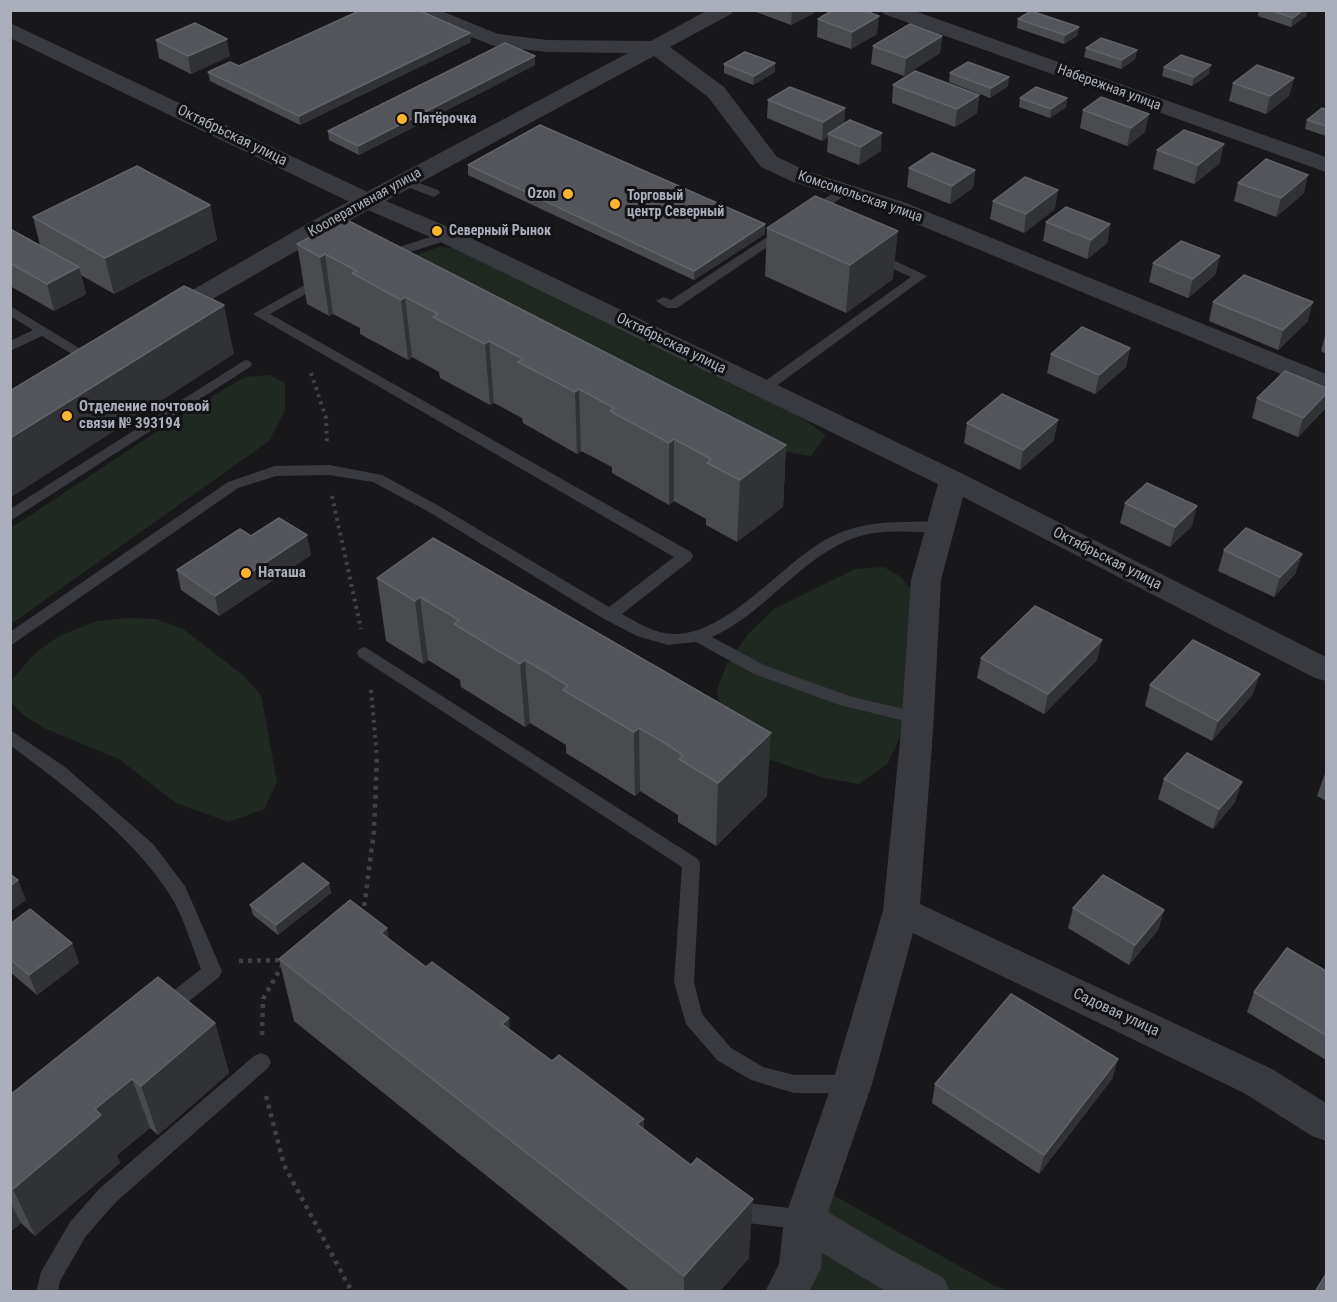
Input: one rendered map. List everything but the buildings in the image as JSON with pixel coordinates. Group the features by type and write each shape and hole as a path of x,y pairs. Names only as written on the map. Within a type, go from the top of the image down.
{"street":[{"path":"420,10 494,40 547,46 656,47"},
{"name":"Кооперативная улица","path":"141,329 403,181 724,10"},
{"name":"Набережная улица","path":"891,10 1326,165"},
{"name":"Октябрьская улица","path":"10,29 952,480 1326,670"},
{"name":"Комсомольская улица","path":"656,47 716,92 769,162 799,176 898,208 1326,383"},
{"path":"80,364 111,347"},
{"path":"786,1292 800,1268 805,1220 852,1084 901,911 918,718 926,580 952,480"},
{"name":"Садовая улица","path":"901,911 1258,1081 1326,1124"},
{"path":"805,1220 880,1266 929,1292"}],"lane":[{"path":"403,181 434,193"},
{"path":"663,301 672,305 845,190"},
{"path":"372,261 446,236"},
{"path":"763,389 920,276 862,250"},
{"path":"332,273 260,314 684,556 610,615"},
{"path":"10,310 43,330 80,364"},
{"path":"10,347 43,330"},
{"path":"10,516 245,364"},
{"path":"10,640 232,485 275,471 329,470 378,478 610,615 648,634 676,640 699,637 741,612 830,543 875,527 940,528"},
{"path":"699,637 760,670 781,678 846,701 918,718"},
{"path":"365,653 691,864 684,982 693,1018 724,1054 758,1074 794,1084 852,1084"},
{"path":"10,736 59,772 147,849 178,891 212,971 148,1023"},
{"path":"47,1292 49,1280 78,1229 108,1195 261,1062"},
{"path":"711,1195 720,1202 748,1213 805,1220"}],"path":[{"path":"212,971 243,959 285,960 263,999 261,1074 284,1165 352,1292"}],"shaded area":[{"path":"438,247 456,248 795,413 826,435 811,456 769,449 415,256"},
{"path":"269,375 285,383 285,410 269,441 11,624 11,528 191,409 245,377"},
{"path":"884,567 901,577 915,594 915,619 906,644 907,680 901,735 888,763 859,784 825,778 771,760 743,743 723,721 717,689 727,664 748,634 774,609 855,569"},
{"path":"127,618 156,619 183,629 243,675 261,695 277,782 264,809 229,822 176,803 119,759 44,728 22,714 11,702 12,680 34,654 59,636 97,621"},
{"path":"817,1186 993,1285 1009,1291 781,1292"}],"place":[{"name":"Пятёрочка","path":"402,119"},
{"name":"Ozon","path":"568,194"},
{"name":"Торговый центр Северный","path":"615,204"},
{"name":"Северный Рынок","path":"437,231"},
{"name":"Отделение почтовой связи № 393194","path":"67,416"},
{"name":"Наташа","path":"246,573"}]}
